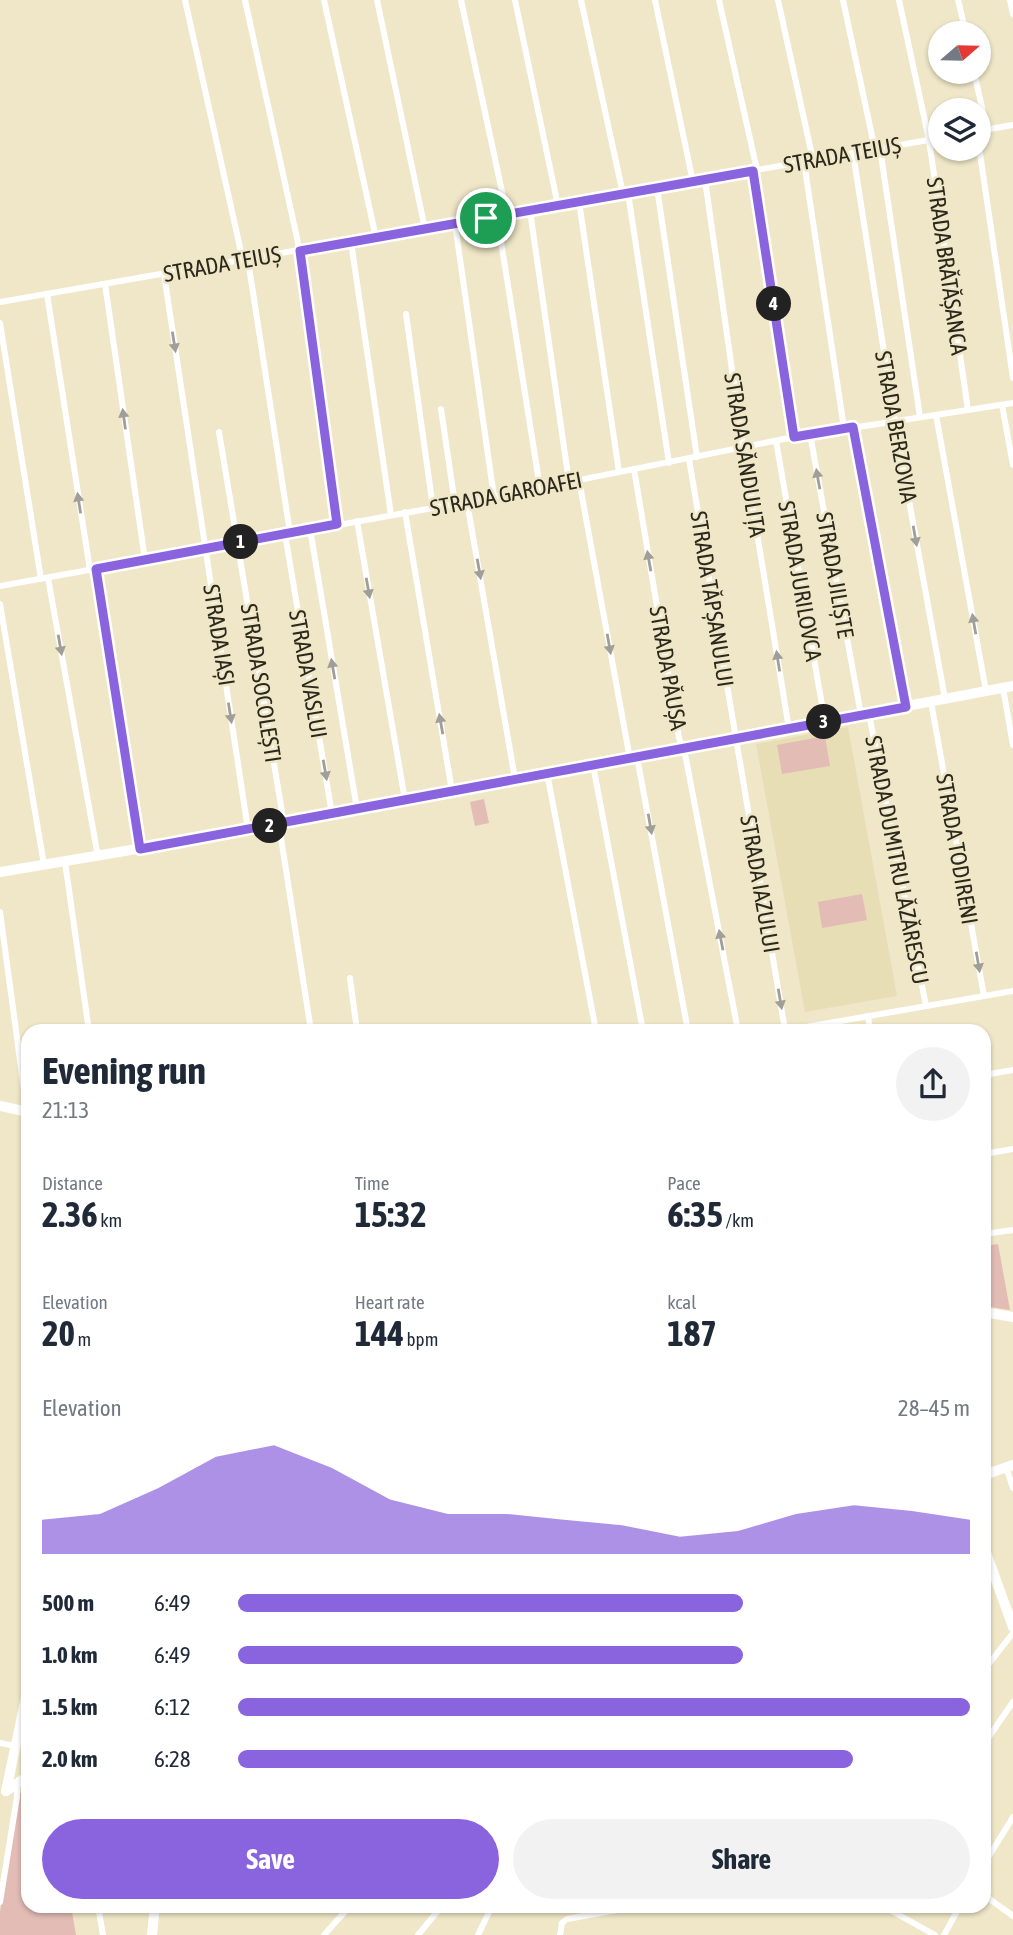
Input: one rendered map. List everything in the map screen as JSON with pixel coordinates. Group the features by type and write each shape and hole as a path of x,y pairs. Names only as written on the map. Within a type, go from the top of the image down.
{"street":[{"name":"STRADA VASLUI","path":"185,0 246,260 332,814"},
{"path":"245,0 300,251 337,524"},
{"path":"324,0 376,237"},
{"path":"377,0 425,229"},
{"path":"461,0 507,215"},
{"path":"515,0 558,205"},
{"path":"581,0 626,194 668,463"},
{"path":"655,0 693,182"},
{"path":"719,0 755,171 794,437"},
{"path":"778,0 813,160"},
{"path":"843,0 878,149 920,417"},
{"name":"STRADA BRĂTĂȘANCA","path":"899,0 928,135"},
{"path":"958,0 962,21"},
{"path":"1010,0 1013,14"},
{"path":"991,129 1013,125"},
{"name":"STRADA TEIUȘ","path":"0,302 928,140"},
{"name":"STRADA BERZOVIA","path":"853,153 894,421 945,699"},
{"name":"STRADA BRĂTĂȘANCA","path":"932,161 968,410"},
{"path":"981,161 1013,378"},
{"path":"804,162 844,428"},
{"name":"STRADA SĂNDULIȚA","path":"705,180 743,447 789,729"},
{"name":"STRADA TĂPȘANULUI","path":"657,188 693,458 735,738"},
{"path":"579,202 619,472"},
{"path":"530,211 569,482"},
{"path":"497,216 540,488"},
{"path":"455,224 494,497"},
{"path":"351,242 391,515"},
{"name":"STRADA IAȘI","path":"164,274 248,830"},
{"path":"105,284 145,560"},
{"path":"47,294 140,849"},
{"path":"406,314 433,508"},
{"path":"0,323 44,578 98,857"},
{"name":"STRADA GAROAFEI","path":"0,586 494,497 794,437 1013,403"},
{"path":"1002,405 1013,465"},
{"path":"441,409 455,504"},
{"path":"936,415 986,691"},
{"path":"853,427 906,707"},
{"name":"STRADA SOCOLEȘTI","path":"219,432 310,1024"},
{"name":"STRADA JILIȘTE","path":"810,435 865,715"},
{"name":"STRADA JURILOVCA","path":"776,441 825,722"},
{"name":"STRADA PĂUȘA","path":"634,470 679,738 737,1024"},
{"path":"579,480 687,1024"},
{"path":"467,502 515,779"},
{"path":"405,512 452,791"},
{"path":"357,521 405,800"},
{"path":"310,529 357,809"},
{"path":"0,604 44,865"},
{"path":"0,872 281,824 1008,687 1013,745"},
{"name":"STRADA TODIRENI","path":"931,702 984,996"},
{"name":"STRADA DUMITRU LĂZĂRESCU","path":"865,715 926,1006"},
{"name":"STRADA IAZULUI","path":"735,738 783,1024"},
{"path":"593,765 642,1024"},
{"path":"547,774 595,1024"},
{"path":"65,862 88,1024"},
{"path":"0,912 21,1068"},
{"path":"350,978 357,1024"},
{"path":"828,1024 1013,991"},
{"path":"868,1016 869,1024"},
{"path":"991,1074 1013,1070"},
{"path":"0,1106 21,1111"},
{"path":"991,1153 1013,1149"},
{"path":"991,1233 1013,1230"},
{"path":"991,1313 1013,1317"},
{"path":"991,1473 1010,1466 1013,1488"},
{"path":"991,1567 1013,1628"},
{"path":"991,1661 1013,1633"},
{"path":"991,1734 1013,1702"},
{"path":"3,1792 21,1719"},
{"path":"0,1743 15,1746"},
{"path":"3,1792 21,1781"},
{"path":"0,1902 17,1784"},
{"path":"991,1844 1013,1817"},
{"path":"991,1900 1011,1914 1013,1906"},
{"path":"99,1913 103,1935"},
{"path":"152,1935 154,1913"},
{"path":"324,1935 344,1913"},
{"path":"418,1935 436,1913"},
{"path":"478,1935 489,1913"},
{"path":"560,1935 562,1923 567,1919 600,1913"},
{"path":"896,1913 935,1935"},
{"path":"944,1935 956,1913"}],"shaded area":[{"path":"848,727 897,996 805,1012 756,744"},
{"path":"825,736 830,766 782,774 777,745"},
{"path":"484,799 489,823 475,826 470,802"},
{"path":"862,894 867,920 822,928 818,902"},
{"path":"998,1244 1010,1310 991,1307 991,1245"},
{"path":"20,1793 21,1913 72,1913 76,1935 0,1935 0,1912"}],"route":[{"path":"753,171 794,437 853,427 906,707 140,849 96,569 337,524 300,251 486,218 753,171"}]}
